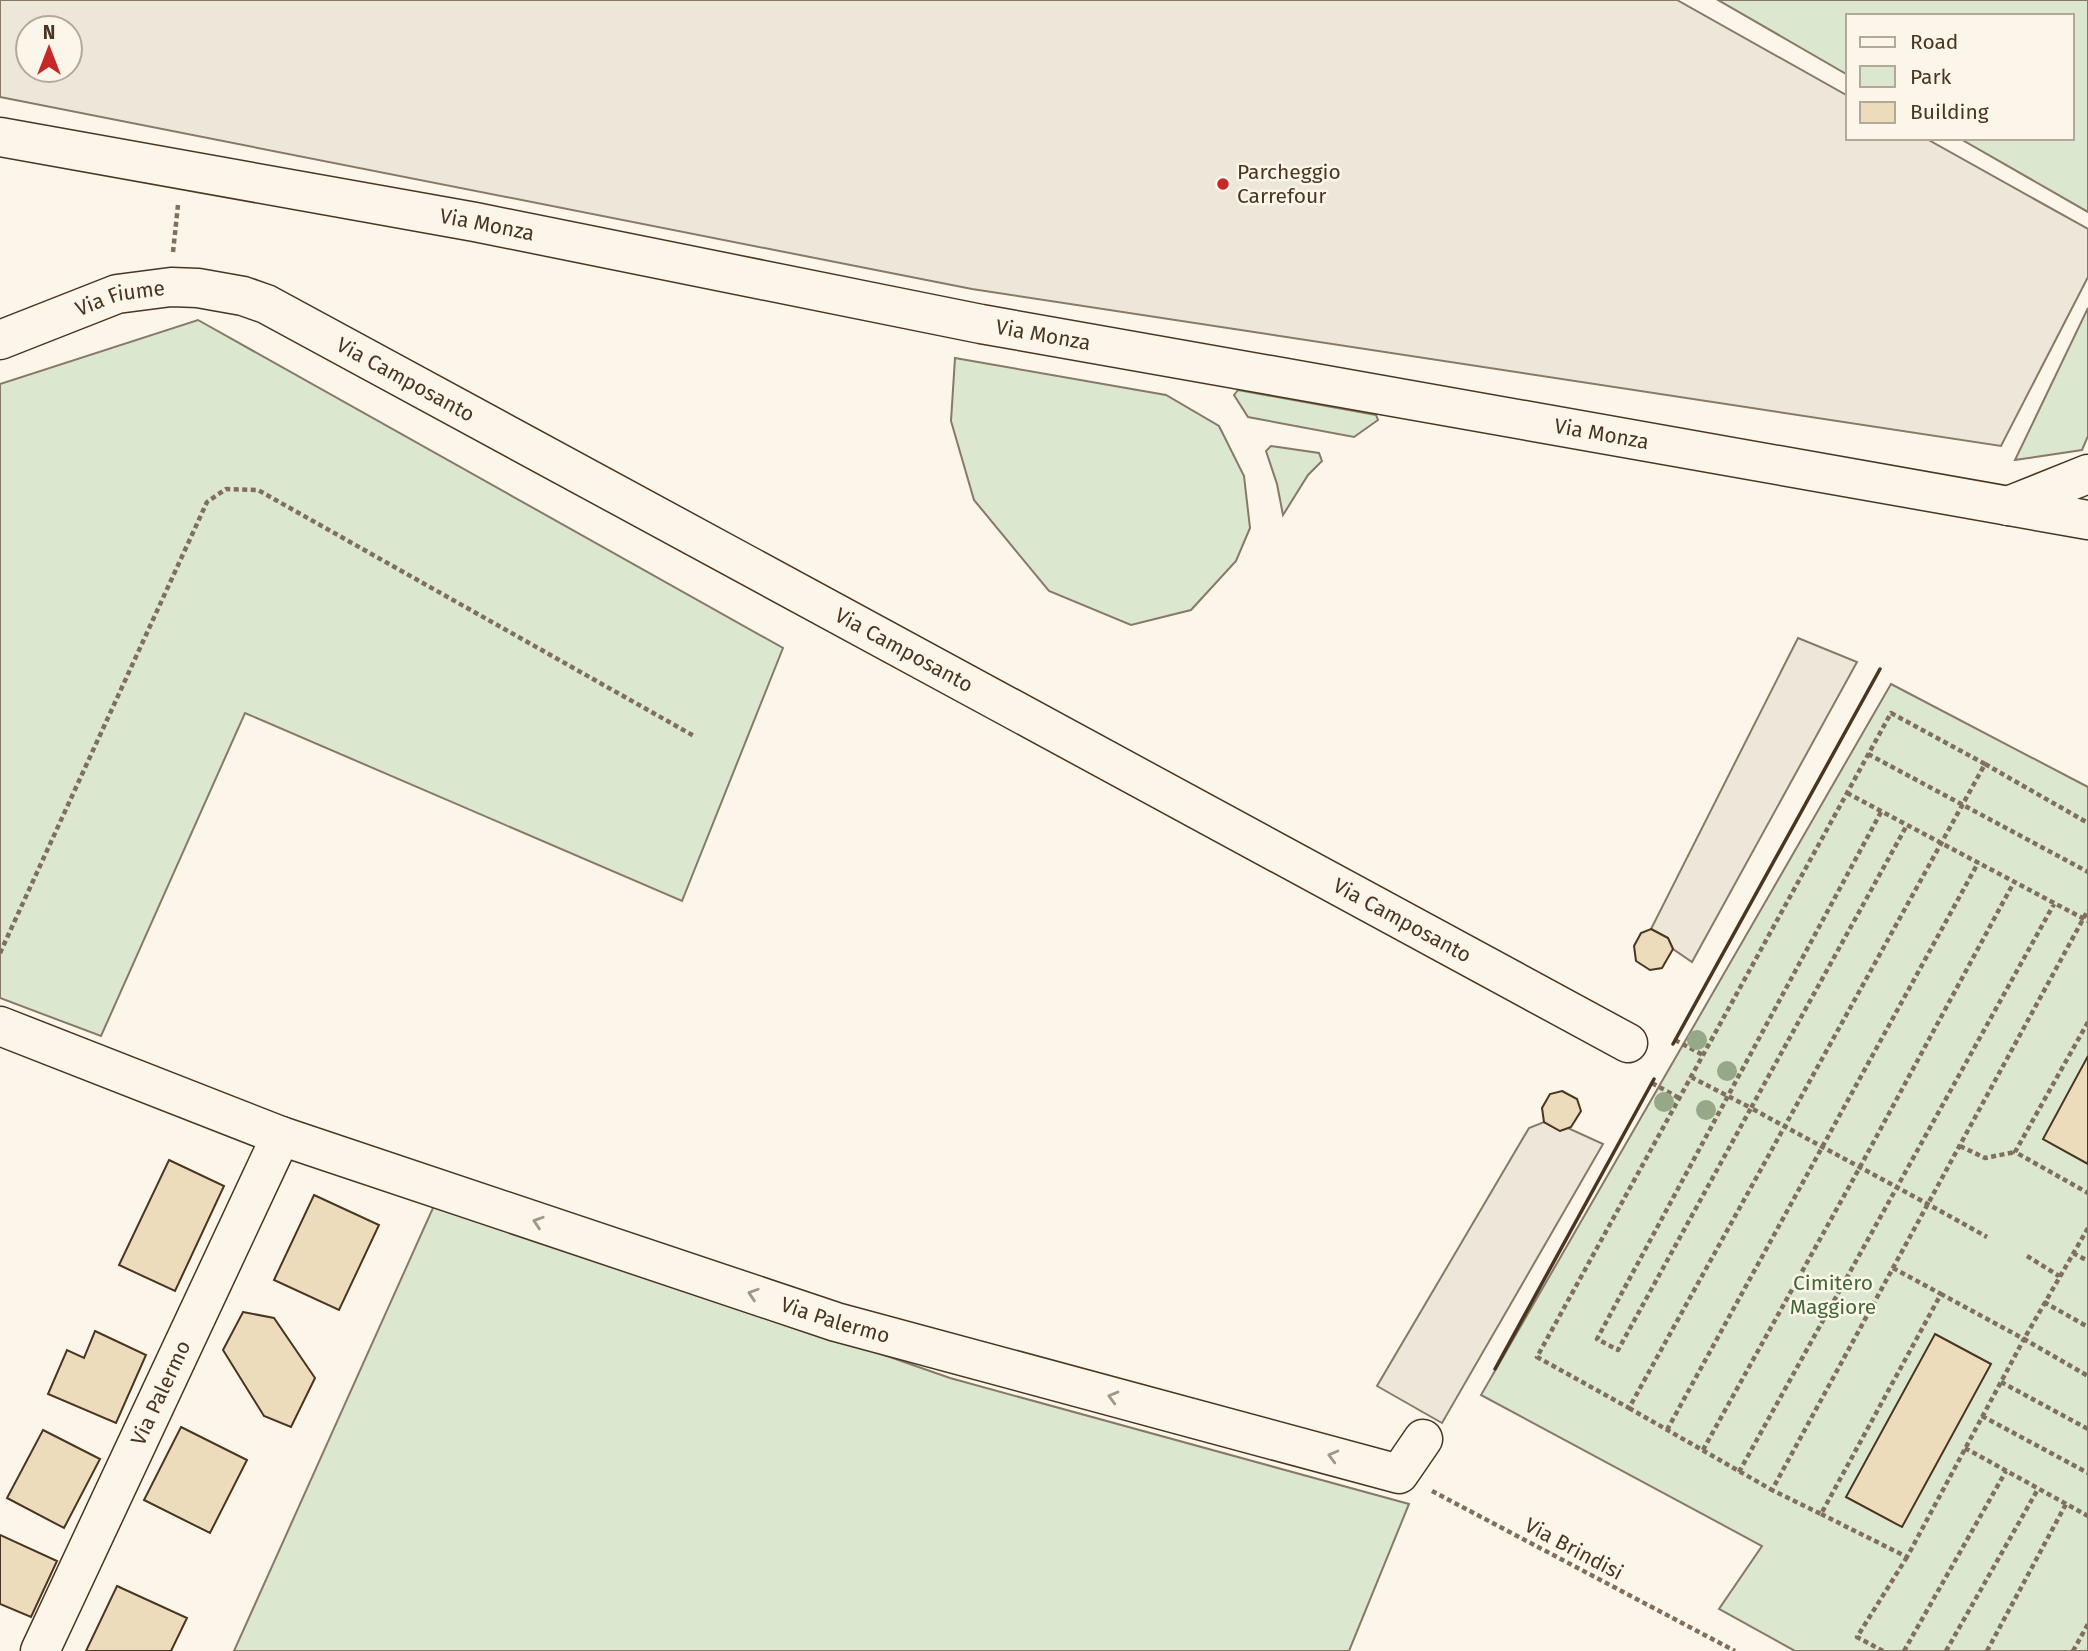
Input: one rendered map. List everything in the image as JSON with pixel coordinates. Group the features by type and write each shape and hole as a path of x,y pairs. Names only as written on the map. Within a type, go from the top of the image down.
{"street":[{"name":"Via Monza","path":"0,137 488,225 981,324 2088,520"},
{"name":"Via Fiume","path":"0,340 117,294 171,287"},
{"name":"Via Camposanto","path":"171,287 219,290 266,304 1628,1043"},
{"path":"2008,506 2088,474"},
{"name":"Via Palermo","path":"0,1026 281,1136 836,1322 1399,1474"},
{"name":"Via Palermo","path":"40,1651 281,1136"},
{"path":"1399,1474 1423,1439"}],"path":[{"name":"Via Fiume","path":"171,287 182,169"},
{"path":"0,953 207,502 226,489 258,490 694,736"},
{"path":"1907,1557 1772,1490 1537,1357 1891,713 2088,823"},
{"path":"1868,754 2088,872"},
{"path":"1629,1408 1985,764"},
{"path":"1847,793 2085,920"},
{"path":"1881,812 1597,1339 1618,1350 1907,825"},
{"path":"1667,1430 1978,863"},
{"path":"1703,1450 2014,882"},
{"path":"1739,1472 2054,904"},
{"path":"1772,1490 1927,1203 2085,920 2088,910"},
{"path":"2015,1152 2088,1022"},
{"path":"1675,1040 1703,1055"},
{"path":"1691,1077 1987,1237"},
{"path":"1652,1083 1679,1098"},
{"path":"1960,1146 1984,1158 2015,1152 2088,1193"},
{"path":"1883,1651 1857,1637 1907,1557 2044,1302 2088,1228"},
{"path":"2073,1253 2088,1261"},
{"path":"2027,1256 2059,1276"},
{"path":"1893,1268 2088,1376"},
{"path":"1821,1514 1941,1294"},
{"path":"2044,1302 2088,1327"},
{"path":"2001,1382 2088,1429"},
{"path":"1982,1416 2088,1473"},
{"path":"1965,1448 2088,1516"},
{"path":"1904,1651 2006,1471"},
{"name":"Via Brindisi","path":"1399,1474 1735,1651"},
{"path":"1946,1651 2038,1489"},
{"path":"1987,1651 2066,1504"},
{"path":"2073,1651 2088,1624"}],"green space":[{"path":"1718,0 2088,0 2088,212 1962,140 2074,140 2074,14 1846,14 1846,74"},
{"path":"2088,308 2088,436 2082,450 2015,460"},
{"path":"198,320 783,648 682,901 245,713 101,1036 0,998 0,384"},
{"path":"955,358 1166,395 1219,426 1244,476 1250,528 1236,561 1191,610 1131,625 1049,591 974,500 951,421"},
{"path":"1238,390 1376,415 1378,420 1354,437 1248,417 1234,395"},
{"path":"1271,446 1319,453 1322,461 1308,475 1283,515 1277,484 1266,451"},
{"name":"Cimitero Maggiore","path":"1891,684 2088,787 2088,1651 1795,1651 1719,1609 1762,1546 1481,1395"},
{"path":"437,1199 950,1378 1409,1504 1349,1651 234,1651"}],"shaded area":[{"name":"Parcheggio Carrefour","path":"0,0 1677,0 1846,95 1846,140 1929,140 2088,229 2088,277 2001,446 972,289 0,97"},
{"path":"1798,638 1857,662 1692,962 1673,949 1668,938 1651,929"},
{"path":"1544,1122 1560,1131 1568,1128 1603,1144 1442,1423 1377,1386 1529,1128"}],"building":[{"path":"1651,929 1668,938 1673,949 1662,968 1650,970 1636,961 1634,946 1641,933"},
{"path":"2088,1056 2088,1164 2043,1139"},
{"path":"1562,1091 1577,1099 1581,1111 1571,1127 1560,1131 1544,1122 1542,1108 1550,1094"},
{"path":"169,1160 224,1186 175,1291 119,1265"},
{"path":"314,1195 379,1225 339,1310 274,1280"},
{"path":"243,1312 274,1318 315,1378 291,1427 264,1416 223,1350"},
{"path":"95,1331 146,1355 116,1423 48,1394 67,1350 84,1358"},
{"path":"1935,1334 1991,1364 1902,1527 1846,1497"},
{"path":"181,1427 247,1460 210,1533 144,1500"},
{"path":"43,1430 100,1459 64,1528 7,1498"},
{"path":"0,1535 57,1561 31,1617 0,1604"},
{"path":"117,1586 187,1618 171,1651 86,1651"}],"wall":[{"path":"1673,1044 1880,669"},
{"path":"1495,1369 1654,1079"}],"place":[{"name":"Parcheggio Carrefour","path":"1223,184"}]}
